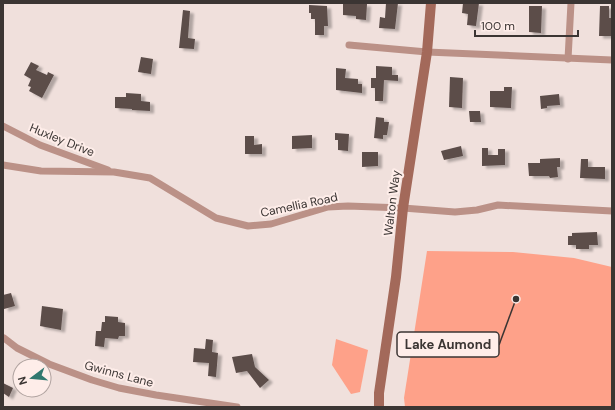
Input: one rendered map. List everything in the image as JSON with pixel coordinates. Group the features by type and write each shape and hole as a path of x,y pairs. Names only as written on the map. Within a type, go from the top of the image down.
{"main road":[{"name":"Walton Way","path":"379,407 379,392 396,277 403,208 427,52 431,3"}],"street":[{"path":"568,59 570,3"},
{"path":"349,45 427,52 612,60"},
{"name":"Huxley Drive","path":"3,126 40,145 114,172"},
{"name":"Camellia Road","path":"3,165 40,172 114,172 150,178 216,218 248,226 271,224 328,207 348,206 455,212 477,210 498,205 612,211"},
{"name":"Gwinns Lane","path":"4,338 16,348 49,364 119,388 237,407"}],"shaded area":[{"path":"427,251 513,252 574,258 612,267 612,407 405,407 404,398"},
{"path":"336,339 368,350 360,392 351,394 332,365"}],"building":[{"path":"343,3 367,4 366,20 356,19 356,16 343,15"},
{"path":"386,3 398,3 395,29 379,28 380,17 385,18"},
{"path":"463,3 479,3 476,26 467,25 468,14 462,13"},
{"path":"309,5 327,6 328,26 324,26 324,35 315,35 315,19 311,19"},
{"path":"529,6 542,6 541,33 529,32"},
{"path":"600,6 609,6 609,18 612,18 612,36 599,36"},
{"path":"183,10 190,11 188,38 195,39 194,49 179,48"},
{"path":"141,57 153,59 151,74 138,72"},
{"path":"31,62 39,66 36,70 47,75 48,72 54,75 42,98 29,91 31,87 28,86 31,79 24,75"},
{"path":"376,66 392,67 392,75 398,75 398,81 384,80 383,101 375,101 375,88 371,88 371,78 376,78"},
{"path":"336,68 346,69 345,78 358,79 358,84 362,84 362,93 336,90"},
{"path":"450,77 463,78 462,108 449,107"},
{"path":"504,87 512,87 511,108 490,107 490,91 504,91"},
{"path":"126,93 141,94 141,101 150,102 150,111 115,108 115,97 126,97"},
{"path":"559,94 560,105 547,106 547,108 541,109 540,96"},
{"path":"469,111 480,111 481,122 470,122"},
{"path":"376,117 384,118 384,122 389,122 387,135 383,135 383,139 374,138"},
{"path":"335,133 349,134 348,151 338,150 338,140 335,140"},
{"path":"312,135 312,148 292,149 292,136"},
{"path":"245,136 254,136 254,145 262,144 262,154 245,154"},
{"path":"461,146 463,156 444,160 441,151"},
{"path":"482,148 488,148 488,155 498,155 498,149 505,149 505,165 482,166"},
{"path":"362,152 378,152 378,166 362,167"},
{"path":"560,158 560,167 557,167 558,177 550,178 549,176 529,176 528,163 540,163 540,159"},
{"path":"581,159 588,159 588,167 605,167 605,179 580,178"},
{"path":"597,232 598,245 589,245 589,249 576,249 576,245 568,245 568,236 572,236 572,233"},
{"path":"11,293 15,306 4,309 3,295"},
{"path":"42,306 63,309 61,330 40,326"},
{"path":"105,316 118,317 118,322 125,323 125,336 119,336 118,339 105,338 104,347 95,346 96,331 101,331 102,322 105,322"},
{"path":"206,339 213,340 212,352 218,353 216,377 208,376 209,363 193,362 194,348 205,349"},
{"path":"252,354 255,367 269,380 260,388 247,371 236,373 232,357"},
{"path":"3,383 12,388 9,397 3,393"}],"place":[{"name":"Lake Aumond","path":"516,299"}]}
